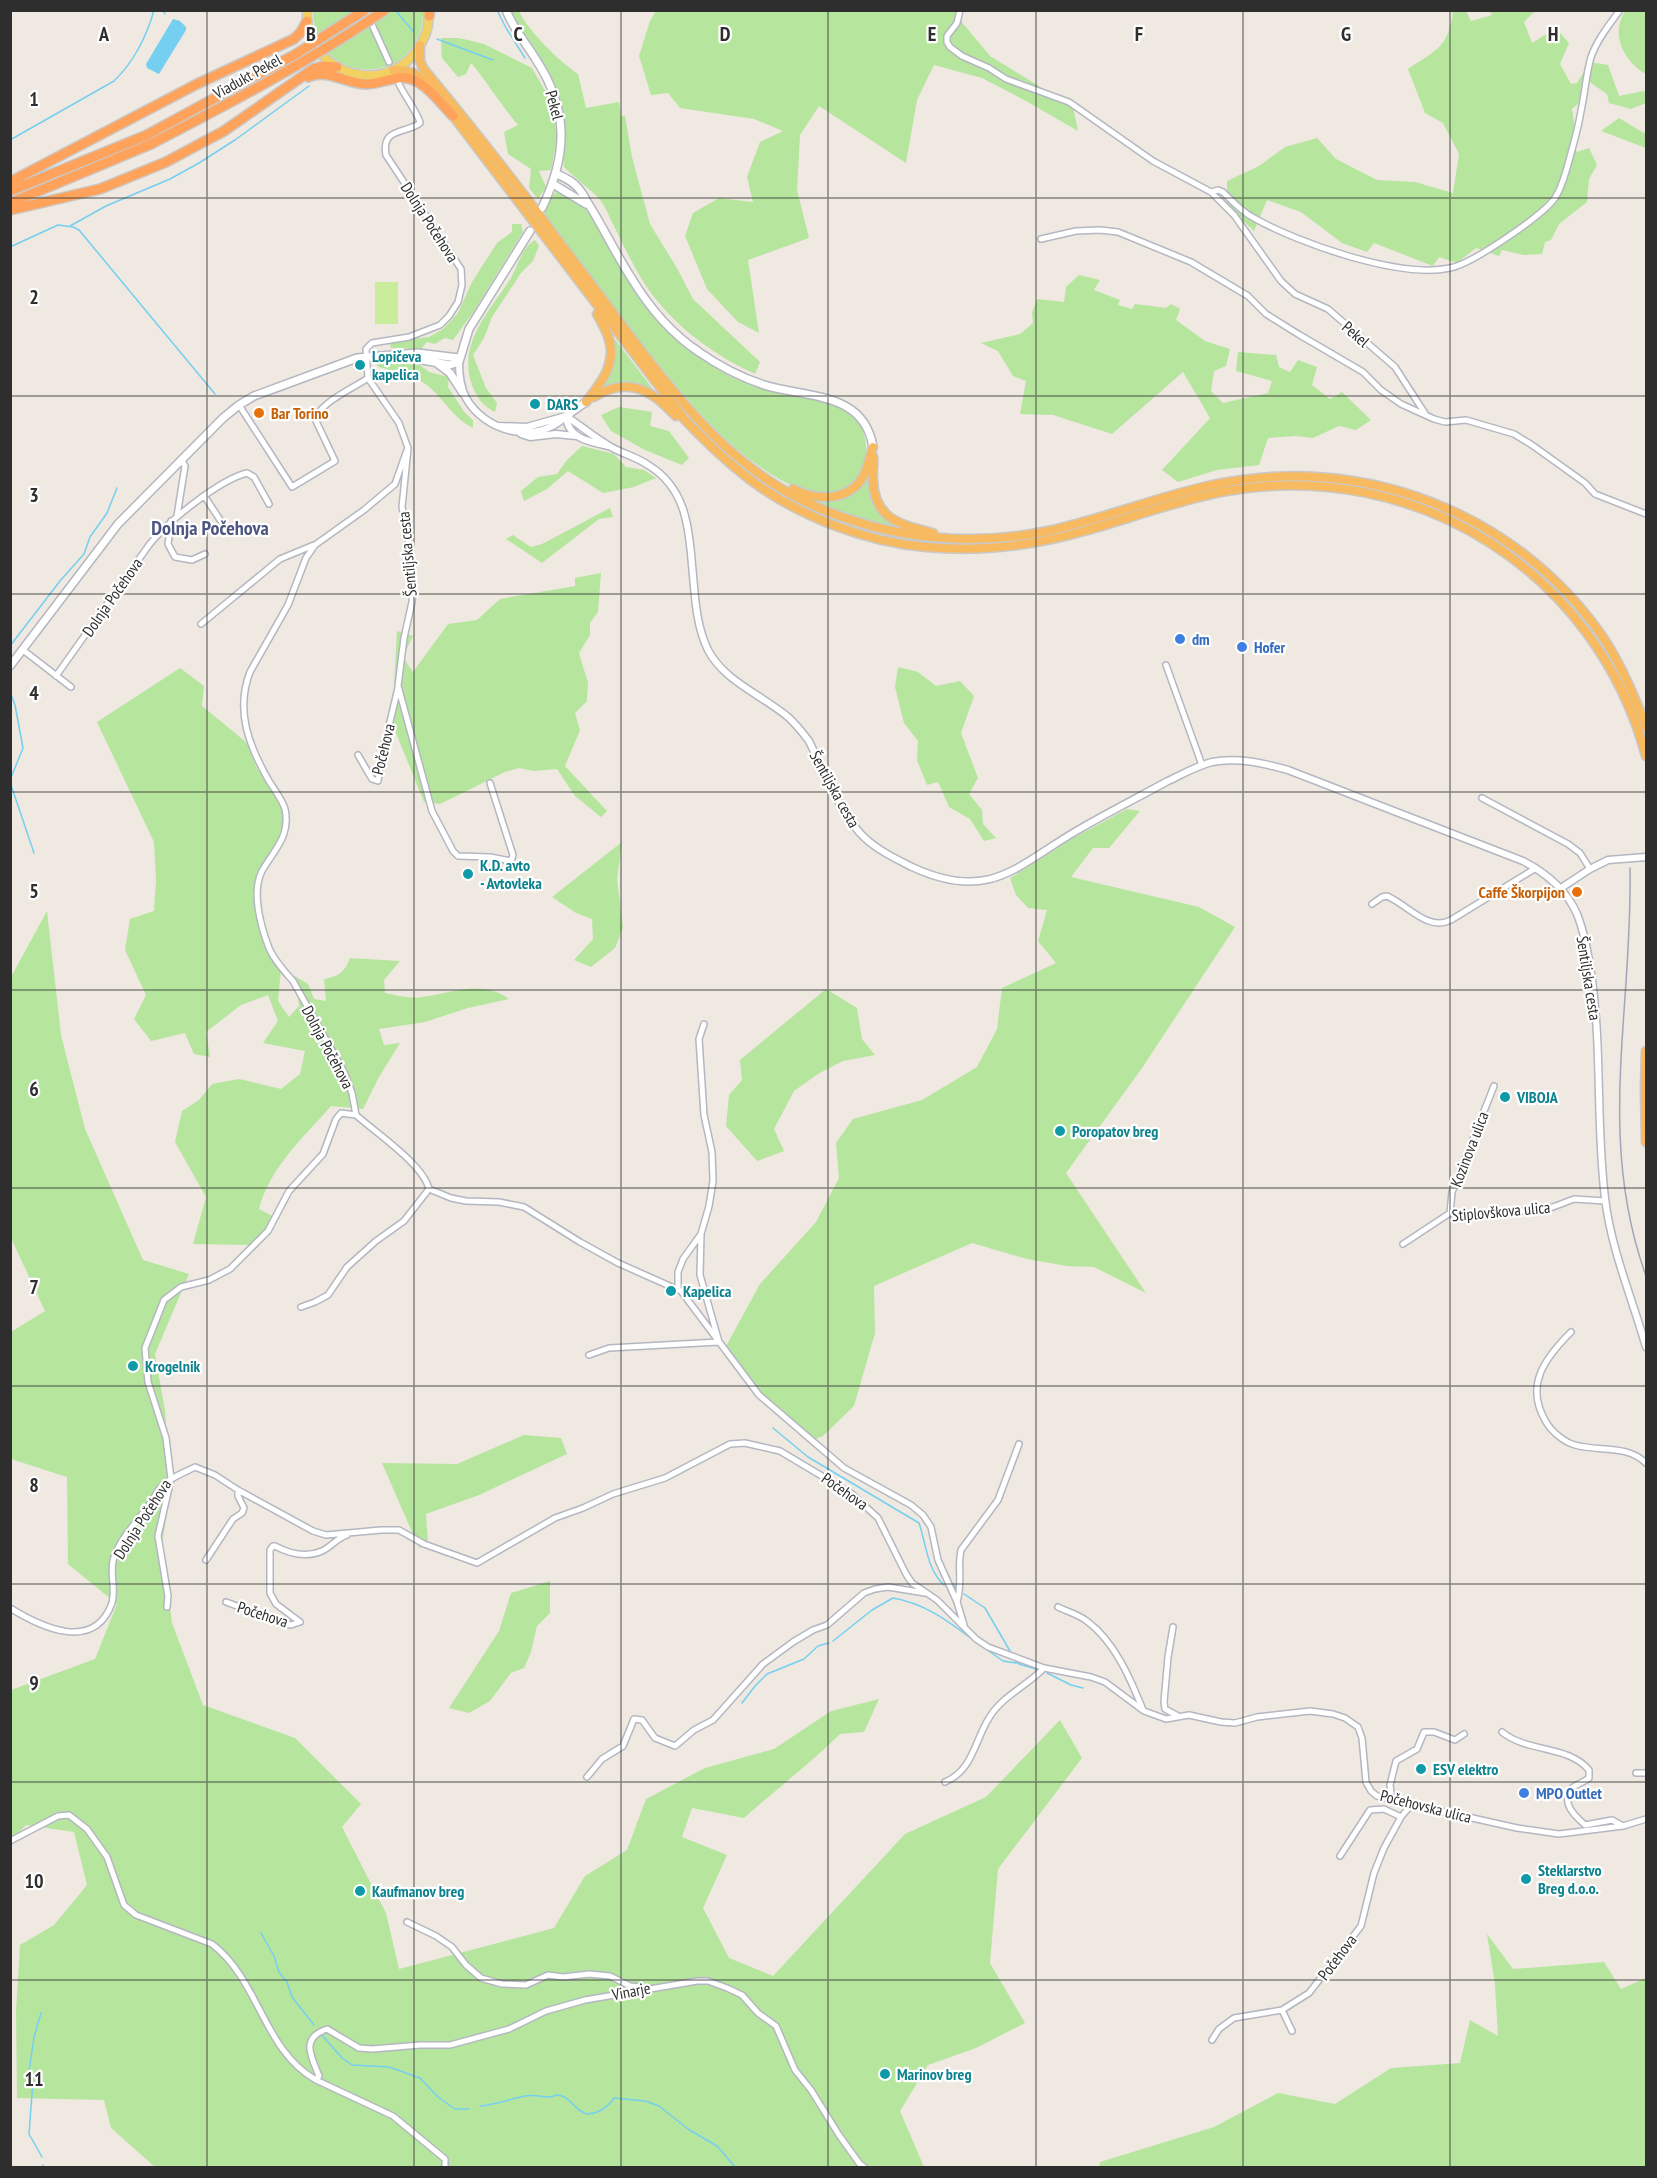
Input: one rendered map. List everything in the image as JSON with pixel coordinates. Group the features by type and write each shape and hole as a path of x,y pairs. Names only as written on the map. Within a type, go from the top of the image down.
{"highway":[{"name":"Viadukt Pekel","path":"149,139 296,54 366,10"},
{"name":"Viadukt Pekel","path":"149,139 230,103 302,63 385,10"},
{"path":"10,182 197,84 294,39 307,21"},
{"path":"420,45 420,61 423,68 524,194 690,412 715,439 779,487 815,507 867,526 895,533 960,540 1009,537 1046,531 1212,485 1284,476 1359,481 1394,489 1434,502 1473,521 1518,549 1559,585 1602,637 1621,668 1647,727"},
{"path":"391,66 418,75 437,95 591,300 685,420 713,449 753,482 793,506 833,524 892,542 951,549 1010,547 1082,532 1177,503 1250,487 1286,486 1357,491 1391,499 1431,511 1477,534 1512,557 1552,591 1588,633 1615,675 1639,729 1647,756"},
{"path":"10,210 100,189 166,162 224,131 318,67 337,67"},
{"path":"293,85 320,73 353,83 366,84 381,83 400,77 411,78 421,84 453,116"},
{"path":"10,191 149,139"},
{"path":"10,203 149,139"},
{"path":"586,402 604,379 611,354 608,336 591,300"},
{"path":"586,402 610,388 632,386 656,397 674,414 685,420"},
{"path":"752,469 811,496 834,497 858,484 873,447"},
{"path":"873,447 873,482 876,496 888,517 902,526 960,540"},
{"path":"1647,1052 1645,1088 1647,1142"}],"main road":[{"path":"307,10 307,21 315,44 321,53 337,67 368,76 381,74 391,66 409,60 427,30 429,12"},
{"name":"Pekel","path":"506,10 548,79 555,96 562,133 557,174 542,208"},
{"path":"557,174 570,180 579,188 633,281 662,319 690,346 732,373 786,390 827,398 851,408 865,424 873,447"},
{"path":"553,184 577,197 591,209"},
{"path":"396,355 450,365 459,360 469,329 530,231"},
{"path":"10,666 118,524 181,459 239,405 254,396 289,382 366,357 417,353 459,360"},
{"path":"434,362 450,373 463,393"},
{"path":"566,417 586,402"}],"street":[{"path":"366,10 391,66"},
{"name":"Pekel","path":"960,10 957,23 948,36 947,42 956,52 1018,85 1069,102 1153,161 1211,192 1233,215 1281,281 1295,294 1328,309 1395,367 1426,416"},
{"path":"1211,192 1218,190 1223,192 1252,217 1289,236 1397,267 1424,270 1451,268 1489,249 1513,233 1556,197 1572,152 1592,55 1600,38 1620,10"},
{"name":"Dolnja Počehova","path":"366,357 366,349 370,344 409,337 440,325 454,309 462,285 461,269 386,155 385,148 389,137 394,132 414,127 420,123 419,117 399,84"},
{"name":"Pekel","path":"1041,239 1076,231 1118,232 1191,262 1248,297 1266,314 1363,372 1381,390 1401,404 1426,416"},
{"name":"Šentiljska cesta","path":"366,357 368,378 399,423 408,448 402,507 409,544 413,587 398,686 432,811 453,851 458,856 490,857 511,861 513,855 490,783"},
{"path":"459,360 463,393 469,404 480,415 498,426 518,433 543,429 566,417"},
{"path":"239,405 292,487 335,461 318,425 317,414 328,403 368,378"},
{"path":"1426,416 1445,422 1466,420 1514,434 1532,444 1585,483 1595,494 1647,514"},
{"path":"498,426 527,427 566,417"},
{"path":"566,417 567,425 576,436"},
{"name":"Šentiljska cesta","path":"566,417 612,447 660,472 684,506 690,535 697,615 709,650 716,662 732,678 788,717 800,730 808,741 848,819 861,835 896,859 921,871 946,878 972,881 1003,876 1017,870 1076,831 1202,765 1220,761 1254,761 1288,770 1536,868 1561,888 1576,913 1583,933 1591,975 1598,1042 1600,1155 1605,1201 1619,1258 1647,1347"},
{"name":"Šentiljska cesta","path":"518,433 530,437 556,434 576,436 612,447"},
{"name":"Dolnja Počehova","path":"201,624 280,559 315,545 371,505 395,484 408,448"},
{"path":"177,516 185,466 181,459"},
{"name":"Dolnja Počehova","path":"56,676 149,544 177,516 226,483 247,473 254,477 269,504"},
{"path":"205,497 226,529"},
{"path":"171,521 168,544 175,557 192,560 205,554"},
{"name":"Dolnja Počehova","path":"10,1608 52,1629 71,1633 83,1631 100,1621 111,1603 113,1561 117,1553 159,1488 171,1479 166,1438 148,1382 145,1348 164,1300 181,1287 209,1280 230,1269 268,1231 289,1191 323,1154 336,1119 341,1113 356,1115 352,1093 336,1057 292,981 281,969 269,949 262,925 257,893 261,873 284,839 286,827 284,807 251,746 243,719 244,695 250,672 288,604 306,558 315,545"},
{"path":"23,650 71,687"},
{"path":"1166,665 1202,765"},
{"name":"Počehova","path":"358,755 372,779 378,781 398,686"},
{"path":"1482,798 1568,844 1580,853 1590,869"},
{"path":"1561,888 1608,860 1647,858"},
{"path":"1372,904 1387,896 1430,922 1446,923 1536,868"},
{"path":"589,1355 609,1348 719,1342 700,1275 701,1234 713,1180 712,1152 704,1115 699,1039 704,1024"},
{"name":"Kozinova ulica","path":"1450,1213 1452,1192 1494,1086"},
{"path":"301,1306 328,1295 347,1267 376,1241 404,1221 429,1189 415,1165 356,1115"},
{"name":"Počehova","path":"429,1189 452,1198 499,1202 524,1207 618,1263 678,1289 687,1296 759,1395 844,1468 911,1505 923,1515 931,1527 938,1560 957,1602 965,1628"},
{"name":"Stiplovškova ulica","path":"1403,1244 1450,1213 1470,1215 1514,1213 1553,1207 1574,1199 1605,1201"},
{"path":"678,1289 678,1272 683,1259 701,1234"},
{"path":"1570,1332 1551,1353 1539,1377 1538,1403 1545,1419 1556,1432 1573,1444 1622,1450 1647,1463"},
{"name":"Počehova","path":"171,1479 199,1467 313,1531 326,1535 399,1530 424,1544 477,1563 555,1518 613,1494 665,1478 730,1444 745,1443 780,1451 836,1484 872,1510 906,1574 927,1594"},
{"path":"957,1602 961,1582 959,1557 961,1550 998,1500 1019,1444"},
{"path":"167,1607 158,1536 171,1479"},
{"path":"206,1560 229,1525 244,1508 238,1496 238,1490"},
{"name":"Počehova","path":"226,1602 283,1623 291,1625 300,1622 276,1604 270,1593 270,1550 275,1546 288,1553 300,1555 323,1551 341,1537 354,1532"},
{"path":"587,1776 602,1759 622,1746 634,1719 642,1720 655,1738 675,1746 694,1730 713,1720 763,1664 793,1642 827,1625 864,1593 888,1587 927,1594"},
{"name":"Počehovska ulica","path":"927,1594 944,1606 988,1647 1044,1668 1105,1682 1144,1711 1166,1719 1197,1715 1221,1722 1235,1723 1257,1717 1310,1711 1345,1718 1358,1726 1362,1738 1366,1782 1371,1791 1377,1796 1410,1807 1542,1833 1578,1833 1623,1826 1647,1819"},
{"path":"1058,1607 1083,1619 1096,1630 1129,1674 1144,1711"},
{"path":"1173,1627 1164,1702 1165,1709 1178,1716"},
{"path":"945,1782 957,1776 968,1765 980,1733 995,1709 1044,1668"},
{"path":"1392,1800 1389,1785 1396,1761 1417,1749 1424,1732 1431,1731 1455,1740 1464,1734"},
{"name":"Počehovska ulica","path":"1502,1732 1522,1743 1570,1756 1585,1765 1589,1770 1589,1778 1574,1786 1570,1791 1568,1801 1570,1811 1585,1825 1612,1820 1623,1826"},
{"path":"1636,1773 1647,1773"},
{"name":"Počehova","path":"1212,2040 1220,2029 1234,2018 1282,2010 1309,1993 1361,1926 1374,1873 1384,1848 1402,1816 1410,1807"},
{"path":"1340,1856 1370,1810 1384,1809 1402,1816"},
{"path":"10,1841 58,1816 69,1815 87,1829 107,1857 124,1905 136,1915 213,1944 223,1952 252,1992 276,2042 293,2065 316,2080 393,2116 445,2159 445,2168"},
{"path":"407,1922 436,1936 452,1947 466,1965 481,1978 502,1984 526,1985 537,1982 541,1976 563,1977 589,1974 610,1976 630,1986 648,1988"},
{"name":"Vinarje","path":"316,2080 319,2076 310,2053 311,2039 315,2033 327,2029 359,2048 450,2045 509,2029 546,2011 585,2000 697,1981 717,1984 742,1995 758,2013 776,2026 795,2070 811,2090 839,2135 865,2168"},
{"path":"1282,2010 1292,2031"}],"green space":[{"path":"313,11 365,11 388,66 359,69 335,59 319,39 314,26"},
{"path":"368,11 423,11 419,35 411,49 392,65"},
{"path":"509,11 519,11 545,45 578,74 586,108 619,102 621,116 625,116 632,157 650,224 693,299 760,362 755,374 706,346 691,335 664,308 641,278 601,201 564,167 565,121 558,91 544,63"},
{"path":"656,11 955,11 990,56 1073,107 1078,131 982,78 934,65 917,100 906,163 819,106 800,135 797,190 809,238 748,260 759,333 738,322 707,289 685,236 693,213 719,198 753,202 747,177 760,142 783,131 754,119 680,108 668,93 651,95 639,56 650,21"},
{"path":"1453,11 1466,11 1471,21 1492,15 1490,11 1535,11 1524,22 1532,43 1556,28 1569,43 1560,64 1571,84 1577,83 1590,62 1608,65 1619,96 1644,91 1646,95 1646,103 1631,109 1609,103 1607,94 1588,81 1578,104 1572,109 1576,136 1573,146 1577,152 1589,148 1597,165 1589,179 1587,202 1559,224 1551,240 1545,242 1542,254 1524,255 1502,250 1499,256 1476,248 1457,263 1439,257 1433,266 1374,243 1367,252 1342,243 1301,212 1267,200 1254,231 1227,205 1227,181 1259,166 1285,147 1317,138 1336,159 1377,180 1415,182 1453,193 1459,154 1443,123 1425,113 1408,69 1440,46 1448,33"},
{"path":"1625,11 1646,11 1646,74 1631,62 1619,38 1621,20"},
{"path":"441,38 459,38 484,44 532,68 552,103 557,138 551,170 539,171 546,187 538,199 529,188 531,169 508,154 504,132 518,125 471,63 466,74 458,77 442,58"},
{"path":"1619,118 1644,133 1646,130 1646,148 1601,131"},
{"path":"557,191 575,200 589,211 646,306 661,324 691,351 725,374 750,385 822,401 847,411 856,419 862,429 866,452 864,464 852,485 832,494 813,493 795,487 749,459 714,427 656,361 552,226 544,212"},
{"path":"512,224 521,224 523,232 474,311 453,340 445,338 435,344 427,342 421,349 391,348 390,343 429,337 443,329 458,313 472,282 497,243 512,232"},
{"path":"535,240 539,246 533,261 521,273 492,317 484,338 473,355 486,388 497,403 495,412 478,398 472,385 469,355 472,341 485,315 511,278 524,252"},
{"path":"1079,275 1100,280 1094,290 1120,300 1118,305 1132,309 1135,304 1166,308 1171,304 1180,309 1176,320 1205,341 1230,349 1226,366 1214,371 1211,391 1223,403 1268,393 1272,381 1236,371 1238,352 1276,355 1279,367 1290,372 1298,360 1317,367 1312,385 1330,399 1342,392 1371,420 1356,430 1339,426 1313,438 1296,436 1268,438 1259,465 1217,470 1178,482 1162,470 1210,418 1183,372 1112,434 1053,415 1020,414 1026,381 1013,376 998,351 981,343 1020,334 1033,323 1032,313 1037,299 1064,302 1066,287"},
{"path":"375,282 398,282 398,324 375,324"},
{"path":"611,334 656,393 649,390 600,389 611,369"},
{"path":"387,362 420,365 429,372 449,377 448,387 465,413 473,420 473,428 454,414 423,382 376,364"},
{"path":"619,407 652,412 650,426 669,431 689,458 682,465 645,450 611,431 601,415"},
{"path":"582,446 614,454 626,467 644,470 656,478 634,487 603,493 568,471 547,489 524,501 521,491 538,477 557,474 566,461"},
{"path":"870,466 871,487 898,529 854,517 813,501 846,496"},
{"path":"610,508 613,517 599,519 542,563 506,539 513,535 531,547 542,544"},
{"path":"601,573 598,612 590,623 590,635 579,653 588,683 587,701 575,713 580,730 565,766 607,811 601,817 575,796 557,769 534,771 519,768 505,772 440,804 424,802 392,723 397,631 413,636 403,657 413,672 448,624 477,620 500,599 575,586 575,578"},
{"path":"898,667 918,672 936,686 960,681 974,696 961,733 978,778 969,794 982,810 983,824 996,838 984,841 970,819 949,807 938,782 927,785 917,760 918,741 904,723 895,687"},
{"path":"180,668 204,686 202,706 246,742 257,768 283,808 285,828 282,839 259,873 256,893 261,925 281,969 278,1001 289,1017 299,1006 295,976 308,984 314,999 326,1001 324,979 340,973 350,958 400,961 384,980 385,993 418,997 478,989 499,993 509,999 468,1008 425,1022 379,1029 384,1045 400,1043 363,1109 331,1106 279,1166 259,1209 274,1217 251,1245 193,1244 206,1197 175,1142 182,1111 199,1100 212,1084 239,1079 281,1089 300,1074 305,1051 263,1043 278,1021 268,995 241,1005 206,1032 210,1057 194,1054 185,1033 151,1041 134,1019 146,995 125,950 130,919 154,911 156,880 154,842 97,722"},
{"path":"1127,809 1140,811 1109,848 1093,848 1071,877 1199,907 1235,927 1142,1068 1066,1173 1146,1293 1094,1267 1067,1266 1027,1259 972,1243 874,1286 875,1333 854,1406 823,1436 811,1441 760,1397 742,1378 724,1350 760,1284 816,1222 839,1178 836,1143 853,1119 922,1100 977,1067 997,1029 1002,988 1056,963 1038,941 1047,910 1028,908 1016,895 1010,878 1075,837"},
{"path":"622,842 617,879 623,928 615,948 591,967 574,960 593,939 592,919 576,913 552,897"},
{"path":"47,911 61,1035 85,1129 143,1260 189,1274 155,1354 165,1411 171,1491 162,1543 172,1623 203,1705 295,1738 361,1804 342,1827 386,1913 399,1969 554,1928 585,1876 627,1850 646,1799 705,1768 774,1749 831,1711 879,1699 864,1732 840,1734 744,1818 692,1808 682,1837 727,1855 703,1908 729,1958 773,1976 905,1834 986,1797 1060,1720 1082,1758 998,1869 990,1963 1025,2023 976,2048 928,2065 900,2111 924,2167 155,2167 111,2128 104,2100 17,2098 16,2010 20,1945 54,1925 87,1885 74,1832 26,1825 11,1841 11,1690 95,1659 117,1604 68,1564 67,1477 11,1459 11,1332 45,1311 11,1238 11,977"},
{"path":"826,989 857,1008 862,1039 875,1055 843,1061 818,1074 794,1091 774,1129 784,1151 757,1161 726,1126 729,1095 742,1080 740,1060"},
{"path":"524,1435 561,1438 567,1454 479,1495 426,1514 428,1543 419,1548 382,1463 457,1464"},
{"path":"550,1581 550,1613 537,1626 531,1652 524,1668 511,1673 490,1701 469,1713 449,1708 499,1631 511,1593"},
{"path":"1487,1934 1513,1969 1604,1962 1621,1989 1646,1978 1646,2167 1099,2167 1100,2162 1214,2127 1278,2093 1335,2104 1391,2068 1460,2063 1470,2020 1498,2036 1495,1984"}],"water":[{"path":"173,19 180,21 186,30 159,74 147,68 146,64"}],"waterway":[{"path":"10,140 114,81 138,48 154,10"},
{"path":"163,10 165,14"},
{"path":"395,10 413,31"},
{"path":"497,10 525,58"},
{"path":"437,39 493,60"},
{"path":"70,226 106,206 170,179 199,163 235,140 309,86"},
{"path":"10,247 58,225 79,230 215,394"},
{"path":"10,646 84,554 90,537 107,513 117,488"},
{"path":"10,692 15,705 23,748 10,780"},
{"path":"10,782 34,853"},
{"path":"773,1428 808,1457 919,1523 930,1564 944,1585"},
{"path":"952,1583 957,1589"},
{"path":"964,1594 985,1608 1010,1651"},
{"path":"833,1641 872,1610 893,1598 925,1608 945,1619 972,1639"},
{"path":"742,1703 767,1674 804,1659 818,1646 829,1643"},
{"path":"986,1649 1003,1661 1016,1663"},
{"path":"1013,1659 1019,1664 1039,1670"},
{"path":"1047,1673 1071,1685 1083,1688"},
{"path":"261,1933 274,1956 279,1972 287,1982 292,1997 314,2025"},
{"path":"41,2013 34,2037 29,2072 33,2080 29,2134 42,2157"},
{"path":"321,2034 342,2058 352,2065 389,2067 420,2078 438,2097 455,2109 469,2109"},
{"path":"480,2106 528,2095 548,2097 557,2095 566,2098 580,2111 588,2114 603,2109 614,2098 645,2101 659,2106 688,2129 717,2146 736,2168"}],"railway":[{"path":"1630,868 1620,1073 1620,1123 1623,1174 1631,1224 1646,1276"}],"place":[{"name":"Lopičeva kapelica","path":"360,365"},
{"name":"DARS","path":"535,404"},
{"name":"Bar Torino","path":"259,413"},
{"name":"dm","path":"1180,639"},
{"name":"Hofer","path":"1242,647"},
{"name":"K.D. avto - Avtovleka","path":"468,874"},
{"name":"Caffe Škorpijon","path":"1577,892"},
{"name":"VIBOJA","path":"1505,1097"},
{"name":"Poropatov breg","path":"1060,1131"},
{"name":"Kapelica","path":"671,1291"},
{"name":"Krogelnik","path":"133,1366"},
{"name":"ESV elektro","path":"1421,1769"},
{"name":"MPO Outlet","path":"1524,1793"},
{"name":"Steklarstvo Breg d.o.o.","path":"1526,1879"},
{"name":"Kaufmanov breg","path":"360,1891"},
{"name":"Marinov breg","path":"885,2074"}],"district":[{"name":"Dolnja Počehova","path":"210,528"}]}
